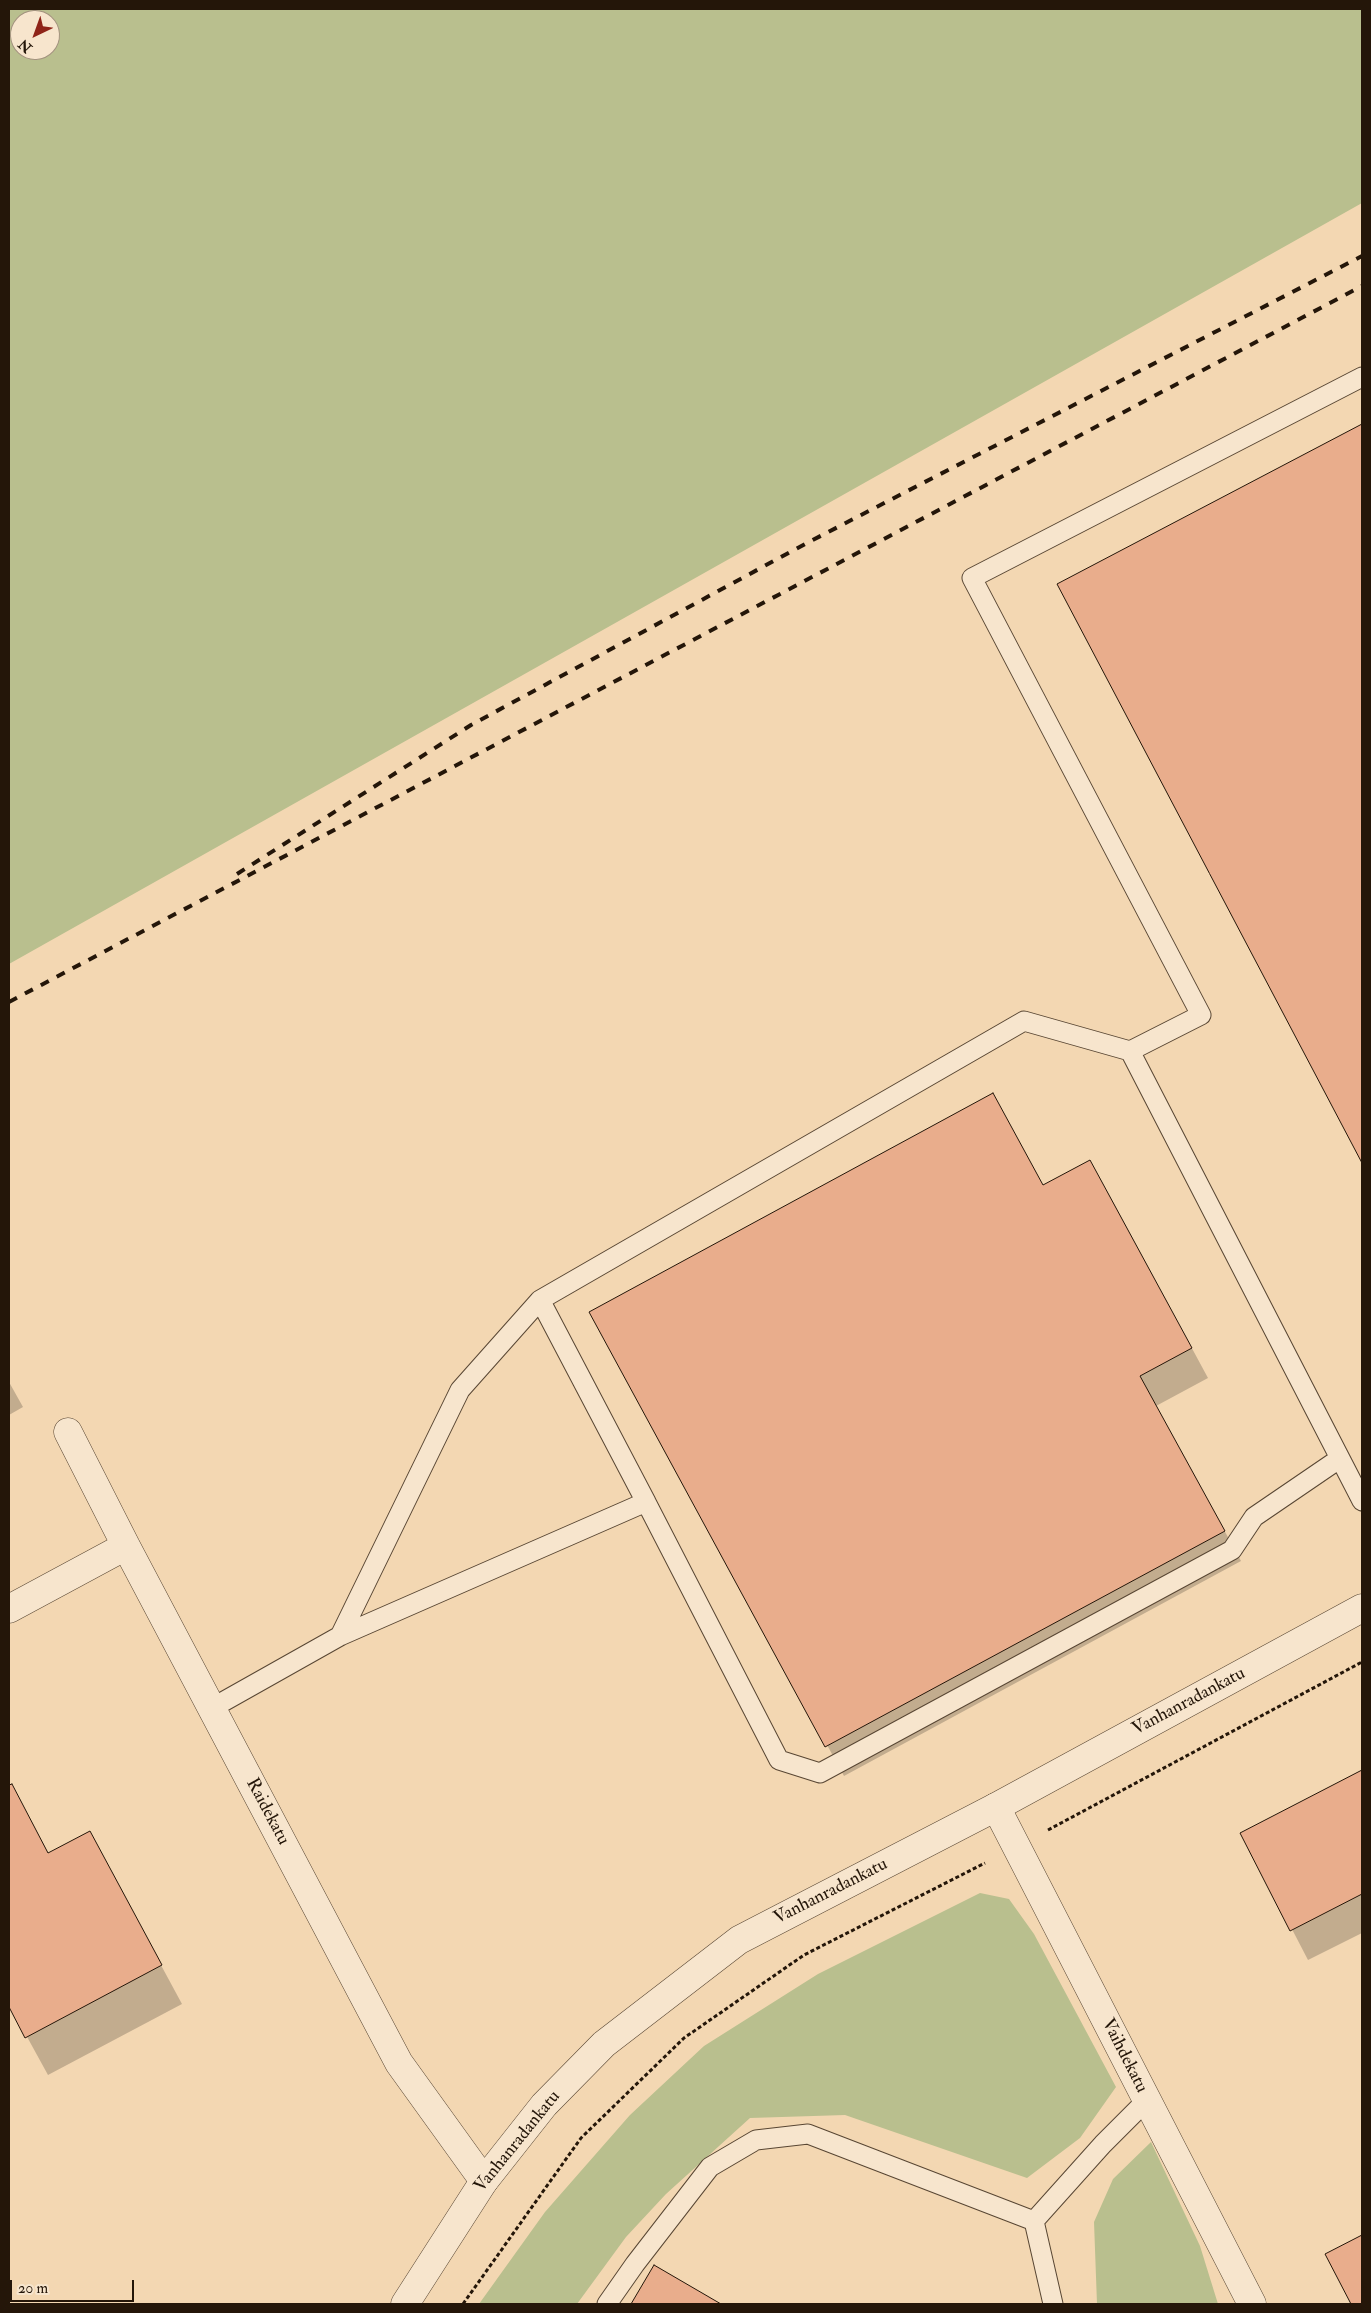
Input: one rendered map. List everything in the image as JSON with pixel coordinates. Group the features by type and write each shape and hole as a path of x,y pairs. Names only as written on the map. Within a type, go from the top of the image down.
{"street":[{"name":"Raidekatu","path":"68,1432 126,1546 400,2063 484,2181"},
{"path":"9,1609 126,1546"},
{"name":"Vanhanradankatu","path":"406,2304 484,2181 544,2105 604,2044 739,1940 996,1807 1362,1608"},
{"name":"Vaihdekatu","path":"996,1807 1252,2304"}],"lane":[{"path":"340,1636 460,1390 540,1300 1024,1021 1130,1051 1201,1015 972,578 1362,377"},
{"path":"1130,1051 1362,1501"},
{"path":"540,1300 779,1760 820,1773 1232,1550 1254,1517 1339,1459"},
{"path":"212,1708 340,1636 646,1502"},
{"path":"1034,2221 1103,2144 1147,2100"},
{"path":"607,2304 634,2264 710,2168 756,2140 808,2134 1034,2221"},
{"path":"1034,2221 1053,2304"}],"path":[{"path":"463,2304 581,2138 684,2038 804,1955 1016,1847 1362,1662"}],"green space":[{"path":"9,9 1362,9 1362,203 9,964"},
{"path":"980,1893 1009,1899 1034,1934 1116,2087 1080,2138 1027,2178 845,2115 750,2118 666,2194 626,2237 577,2304 479,2304 545,2212 630,2115 704,2046 818,1974"},
{"path":"1151,2142 1200,2246 1218,2304 1097,2304 1094,2222 1113,2179"}],"building":[{"path":"1362,424 1362,1163 1057,584"},
{"path":"993,1093 1043,1185 1090,1160 1192,1348 1140,1376 1225,1531 825,1747 589,1312"},
{"path":"1362,1770 1362,1894 1290,1931 1240,1833"},
{"path":"12,1784 48,1853 90,1831 162,1965 25,2038 9,2007 9,1785"},
{"path":"1362,2235 1362,2304 1351,2304 1325,2254"},
{"path":"654,2265 721,2304 631,2304"}],"railway":[{"path":"237,874 471,725 805,544 1362,256"},
{"path":"9,1002 1362,286"}]}
